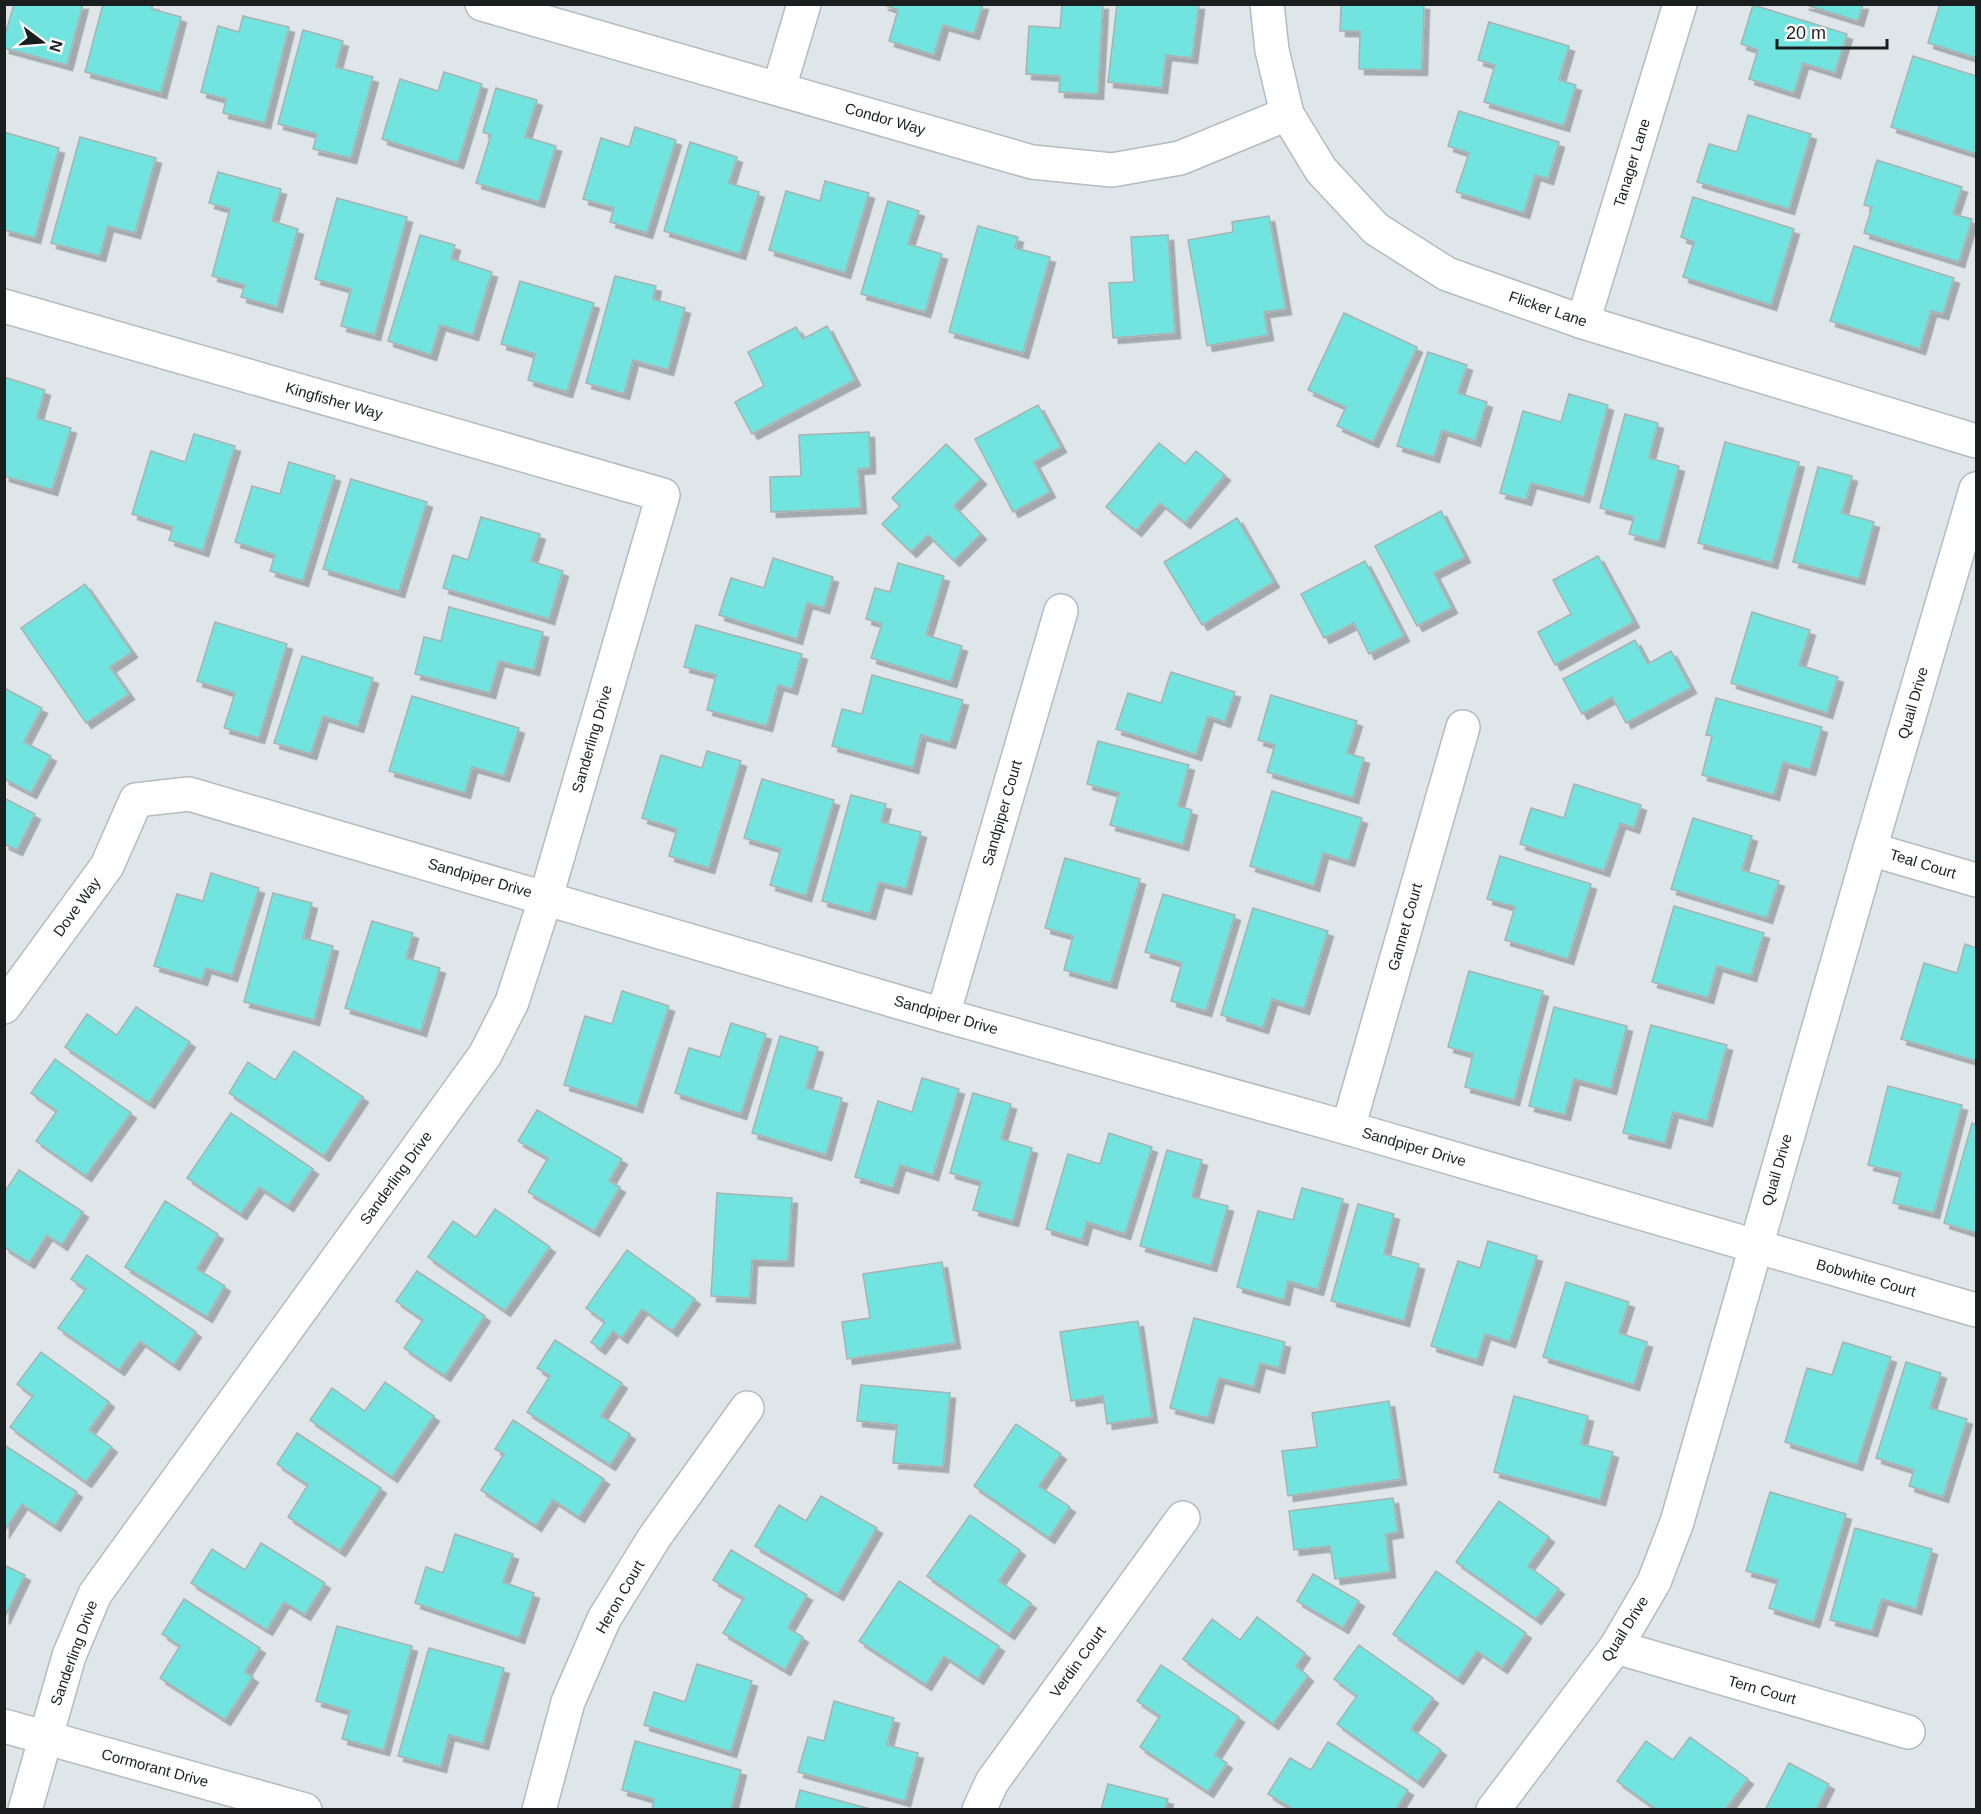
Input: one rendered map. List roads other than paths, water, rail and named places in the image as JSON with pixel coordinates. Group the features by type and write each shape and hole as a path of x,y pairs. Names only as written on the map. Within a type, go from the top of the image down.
{"street":[{"name":"Condor Way","path":"482,4 1032,162 1112,170 1180,158 1287,114"},
{"path":"779,88 804,4"},
{"name":"Flicker Lane","path":"1267,4 1272,50 1287,114 1321,170 1376,229 1447,274 1583,322 1977,441"},
{"name":"Tanager Lane","path":"1583,322 1680,4"},
{"name":"Kingfisher Way","path":"4,306 663,495"},
{"name":"Quail Drive","path":"1493,1809 1616,1647 1654,1582 1677,1522 1870,849 1977,489"},
{"name":"Sanderling Drive","path":"25,1809 69,1656 95,1594 485,1055 512,1002 546,897 663,495"},
{"name":"Sandpiper Court","path":"943,1015 1061,611"},
{"name":"Gannet Court","path":"1348,1128 1463,727"},
{"name":"Sandpiper Drive","path":"136,800 189,794 943,1015 1348,1128 1756,1246"},
{"name":"Dove Way","path":"4,1007 107,866 136,800"},
{"name":"Teal Court","path":"1870,849 1977,880"},
{"name":"Bobwhite Court","path":"1756,1246 1977,1310"},
{"name":"Heron Court","path":"539,1809 568,1702 604,1619 654,1538 747,1408"},
{"name":"Verdin Court","path":"979,1809 992,1782 1183,1518"},
{"name":"Tern Court","path":"1616,1647 1908,1732"},
{"name":"Cormorant Drive","path":"4,1726 305,1809"}]}
